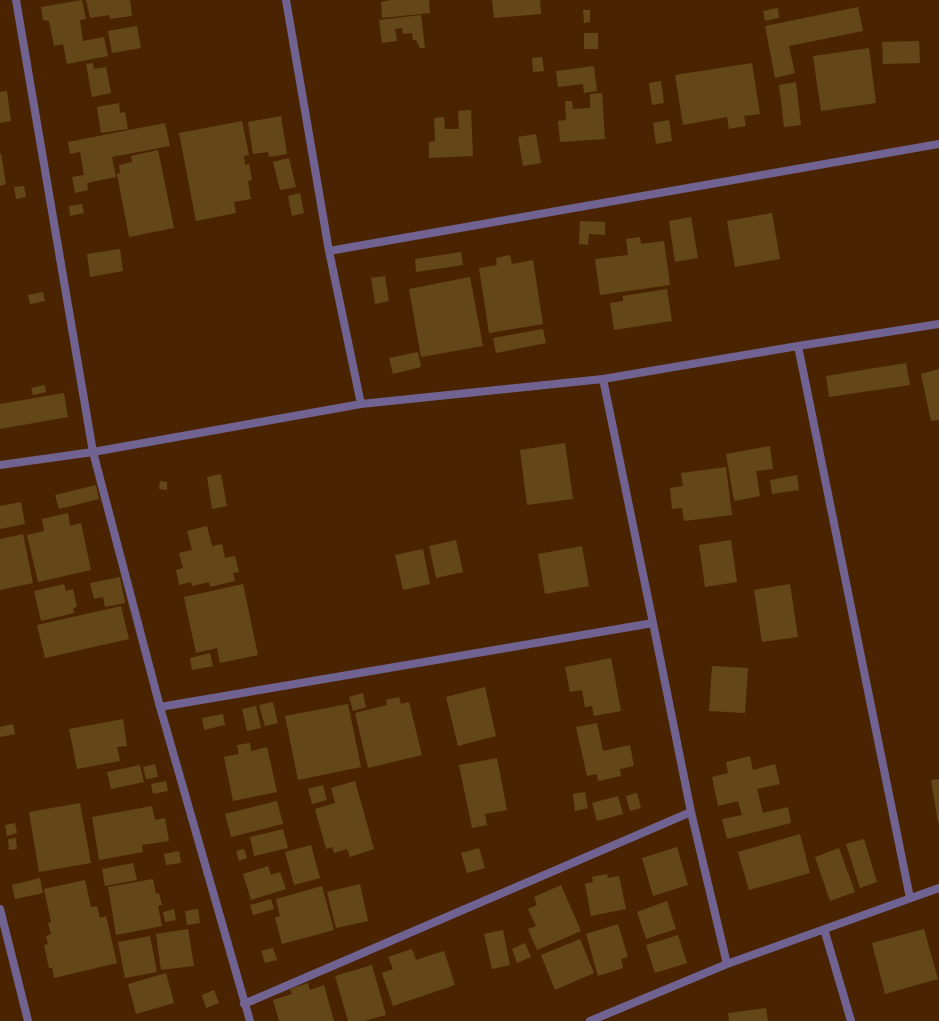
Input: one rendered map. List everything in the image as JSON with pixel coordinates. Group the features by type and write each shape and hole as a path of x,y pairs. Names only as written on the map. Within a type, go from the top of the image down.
{"street":[{"path":"16,0 93,452 160,707 250,1021"},
{"path":"286,0 329,251 360,404"},
{"path":"329,251 939,144"},
{"path":"0,465 93,452 360,404 603,379 939,324"},
{"path":"798,346 910,898"},
{"path":"603,379 690,812 727,964"},
{"path":"160,707 653,623"},
{"path":"244,1004 690,812"},
{"path":"590,1021 727,964 939,888"},
{"path":"0,909 28,1021"},
{"path":"824,929 851,1021"}],"building":[{"path":"82,0 86,19 80,20 83,41 104,37 108,56 67,64 63,44 54,46 49,21 43,20 41,7"},
{"path":"86,0 130,0 132,16 110,19 109,15 90,18"},
{"path":"391,0 429,0 430,13 382,18 381,2"},
{"path":"492,0 540,0 541,14 494,18"},
{"path":"858,7 863,31 789,46 795,73 775,78 765,26"},
{"path":"778,8 779,18 765,21 763,11"},
{"path":"583,10 590,10 590,22 584,23"},
{"path":"421,15 425,48 420,48 416,40 413,40 412,33 403,34 402,28 395,29 397,41 382,43 379,20"},
{"path":"137,26 141,48 112,53 108,31"},
{"path":"584,33 598,33 598,49 584,49"},
{"path":"919,41 920,63 883,64 882,42"},
{"path":"869,48 876,103 821,111 813,56"},
{"path":"542,57 544,71 533,72 532,58"},
{"path":"93,63 94,69 106,67 111,93 92,97 86,64"},
{"path":"752,63 760,114 744,116 746,126 729,129 727,117 683,125 675,75"},
{"path":"594,66 597,91 584,93 583,84 558,87 556,71"},
{"path":"661,81 664,103 652,105 649,83"},
{"path":"796,82 801,125 784,127 779,85"},
{"path":"7,91 11,121 0,123 0,92"},
{"path":"602,93 605,139 560,142 558,121 566,120 565,101 572,101 573,109 590,108 590,94"},
{"path":"119,103 120,113 125,112 128,129 101,133 97,107"},
{"path":"471,110 473,156 429,158 429,142 435,141 434,118 444,117 445,129 459,129 458,111"},
{"path":"281,116 287,154 269,157 268,152 253,154 248,122"},
{"path":"669,120 672,141 656,144 653,123"},
{"path":"242,121 249,155 244,156 245,165 249,164 252,180 248,181 251,199 234,202 236,213 196,221 179,133"},
{"path":"165,123 170,146 112,157 116,177 87,183 88,190 75,193 72,177 84,175 80,152 70,154 68,142"},
{"path":"536,134 541,163 523,166 518,137"},
{"path":"158,150 174,228 129,237 117,174 120,173 119,165 132,162 131,156"},
{"path":"1,153 6,184 0,186 0,154"},
{"path":"289,158 296,187 280,190 273,162"},
{"path":"24,186 26,197 16,199 14,187"},
{"path":"300,193 304,213 292,216 288,196"},
{"path":"82,204 84,213 70,216 69,206"},
{"path":"772,213 780,259 735,267 727,221"},
{"path":"691,217 698,258 675,262 669,221"},
{"path":"580,221 605,222 605,235 589,234 588,245 579,244"},
{"path":"640,237 641,244 664,241 670,285 600,295 595,259 628,255 626,239"},
{"path":"120,249 123,271 90,277 87,254"},
{"path":"461,252 463,265 416,272 415,259"},
{"path":"510,255 512,264 533,260 543,324 489,333 479,268 497,265 496,258"},
{"path":"385,276 389,301 375,304 371,278"},
{"path":"470,277 483,346 421,357 409,289"},
{"path":"667,289 672,321 614,330 610,303 623,301 623,296"},
{"path":"43,292 45,301 30,304 28,295"},
{"path":"543,329 546,343 496,353 493,338"},
{"path":"418,352 421,367 393,374 389,358"},
{"path":"906,363 910,385 829,397 826,376"},
{"path":"939,369 939,420 931,421 921,374"},
{"path":"45,385 46,392 33,395 31,388"},
{"path":"64,393 68,417 0,429 0,404"},
{"path":"565,443 573,499 527,505 520,450"},
{"path":"770,446 773,469 756,471 760,496 734,501 726,454"},
{"path":"726,467 732,515 684,521 682,508 672,509 670,488 683,486 681,473"},
{"path":"221,474 227,506 212,509 207,477"},
{"path":"797,475 799,490 772,494 770,480"},
{"path":"160,481 167,482 167,490 159,489"},
{"path":"96,485 99,499 59,509 55,495"},
{"path":"21,502 25,524 0,529 0,506"},
{"path":"68,513 70,526 81,523 91,570 38,582 27,535 44,531 42,519"},
{"path":"207,526 212,546 222,544 225,558 235,556 239,572 233,573 235,581 210,587 209,582 192,586 191,582 179,585 176,570 183,568 179,553 192,550 187,531"},
{"path":"23,534 33,583 0,590 0,539"},
{"path":"456,540 463,572 436,578 429,546"},
{"path":"731,540 737,582 705,587 699,545"},
{"path":"582,546 589,586 545,594 538,554"},
{"path":"423,549 430,584 403,590 395,555"},
{"path":"120,577 125,603 105,607 103,597 94,599 90,583"},
{"path":"64,584 66,591 73,589 77,607 73,608 74,613 41,621 34,591"},
{"path":"243,584 258,655 220,663 217,648 196,653 184,597"},
{"path":"790,584 798,637 762,642 754,590"},
{"path":"121,606 129,639 45,658 37,625"},
{"path":"210,653 213,666 192,670 190,658"},
{"path":"611,658 621,711 594,716 592,706 585,707 582,690 570,692 565,667"},
{"path":"712,666 748,668 745,713 709,711"},
{"path":"485,687 496,736 458,746 446,697"},
{"path":"363,693 366,707 353,711 349,697"},
{"path":"399,697 401,704 409,702 422,755 368,768 355,713 387,705 386,700"},
{"path":"273,702 278,723 265,726 259,705"},
{"path":"348,704 361,767 298,780 285,716"},
{"path":"256,706 261,728 247,731 242,709"},
{"path":"223,714 225,725 204,730 202,718"},
{"path":"123,719 127,746 117,747 120,761 77,769 69,729"},
{"path":"597,723 603,751 630,745 634,766 620,769 621,776 598,781 597,774 587,776 576,727"},
{"path":"13,724 15,734 0,737 0,727"},
{"path":"250,743 251,751 267,747 277,792 233,801 224,757 239,754 237,745"},
{"path":"750,756 753,770 775,764 780,784 757,789 763,813 788,807 791,823 727,839 722,819 742,815 738,801 718,806 712,777 728,773 726,762"},
{"path":"497,758 507,810 485,814 487,825 472,828 459,765"},
{"path":"155,764 158,777 146,779 143,767"},
{"path":"140,765 144,782 111,789 107,772"},
{"path":"939,779 939,823 938,823 931,780"},
{"path":"166,781 168,791 153,794 151,784"},
{"path":"355,781 374,849 350,857 347,849 334,853 332,847 326,849 315,809 335,803 331,788"},
{"path":"323,785 327,800 312,804 308,789"},
{"path":"585,792 588,808 575,811 573,794"},
{"path":"637,793 641,808 630,811 626,796"},
{"path":"618,796 623,814 597,821 592,803"},
{"path":"277,801 283,824 231,837 225,814"},
{"path":"80,803 91,863 39,872 29,812"},
{"path":"152,806 155,820 165,818 169,841 142,845 143,852 99,860 92,817"},
{"path":"15,823 17,833 7,836 5,825"},
{"path":"283,829 288,848 254,856 250,837"},
{"path":"800,834 810,873 749,890 738,852"},
{"path":"16,838 17,849 9,850 8,839"},
{"path":"864,839 877,882 860,888 846,844"},
{"path":"311,845 320,878 294,885 285,852"},
{"path":"677,847 688,885 653,896 642,858"},
{"path":"479,848 485,868 467,873 461,853"},
{"path":"839,848 855,892 830,901 815,857"},
{"path":"244,849 247,858 239,861 236,851"},
{"path":"179,851 181,863 166,865 164,854"},
{"path":"133,863 137,880 105,886 102,869"},
{"path":"268,866 271,875 280,872 286,889 251,900 243,874"},
{"path":"607,874 608,878 619,876 626,909 591,916 585,884 593,882 592,877"},
{"path":"40,878 43,893 15,899 12,885"},
{"path":"153,879 156,894 159,893 162,905 158,906 162,926 116,935 108,887"},
{"path":"85,880 91,907 97,906 100,918 106,916 117,963 54,978 52,968 49,968 44,945 48,944 46,936 51,934 48,923 51,922 44,889"},
{"path":"360,884 368,921 336,928 327,892"},
{"path":"561,885 581,931 537,950 528,929 536,926 528,909 537,905 534,897"},
{"path":"322,886 334,930 282,944 275,918 280,916 276,899"},
{"path":"271,899 274,909 253,915 250,905"},
{"path":"667,901 676,929 646,939 637,912"},
{"path":"174,909 176,920 165,922 163,912"},
{"path":"198,909 200,923 187,925 185,911"},
{"path":"618,924 628,957 621,959 623,968 598,976 586,934"},
{"path":"188,929 194,966 161,970 156,934"},
{"path":"924,929 938,979 885,994 872,943"},
{"path":"503,930 510,965 492,969 484,934"},
{"path":"678,935 687,963 655,973 646,945"},
{"path":"150,936 157,972 125,978 118,942"},
{"path":"580,939 594,973 555,990 541,955"},
{"path":"525,943 531,957 517,963 512,949"},
{"path":"273,948 277,960 265,963 261,951"},
{"path":"412,949 416,960 444,951 455,985 393,1006 382,973 393,969 388,957"},
{"path":"372,965 386,1015 364,1021 348,1021 335,976"},
{"path":"166,973 174,1003 136,1014 128,984"},
{"path":"308,983 310,990 324,985 334,1021 279,1021 273,1000 292,994 290,989"},
{"path":"214,990 219,1003 206,1008 202,995"},
{"path":"766,1008 768,1021 729,1021 728,1013"}]}
